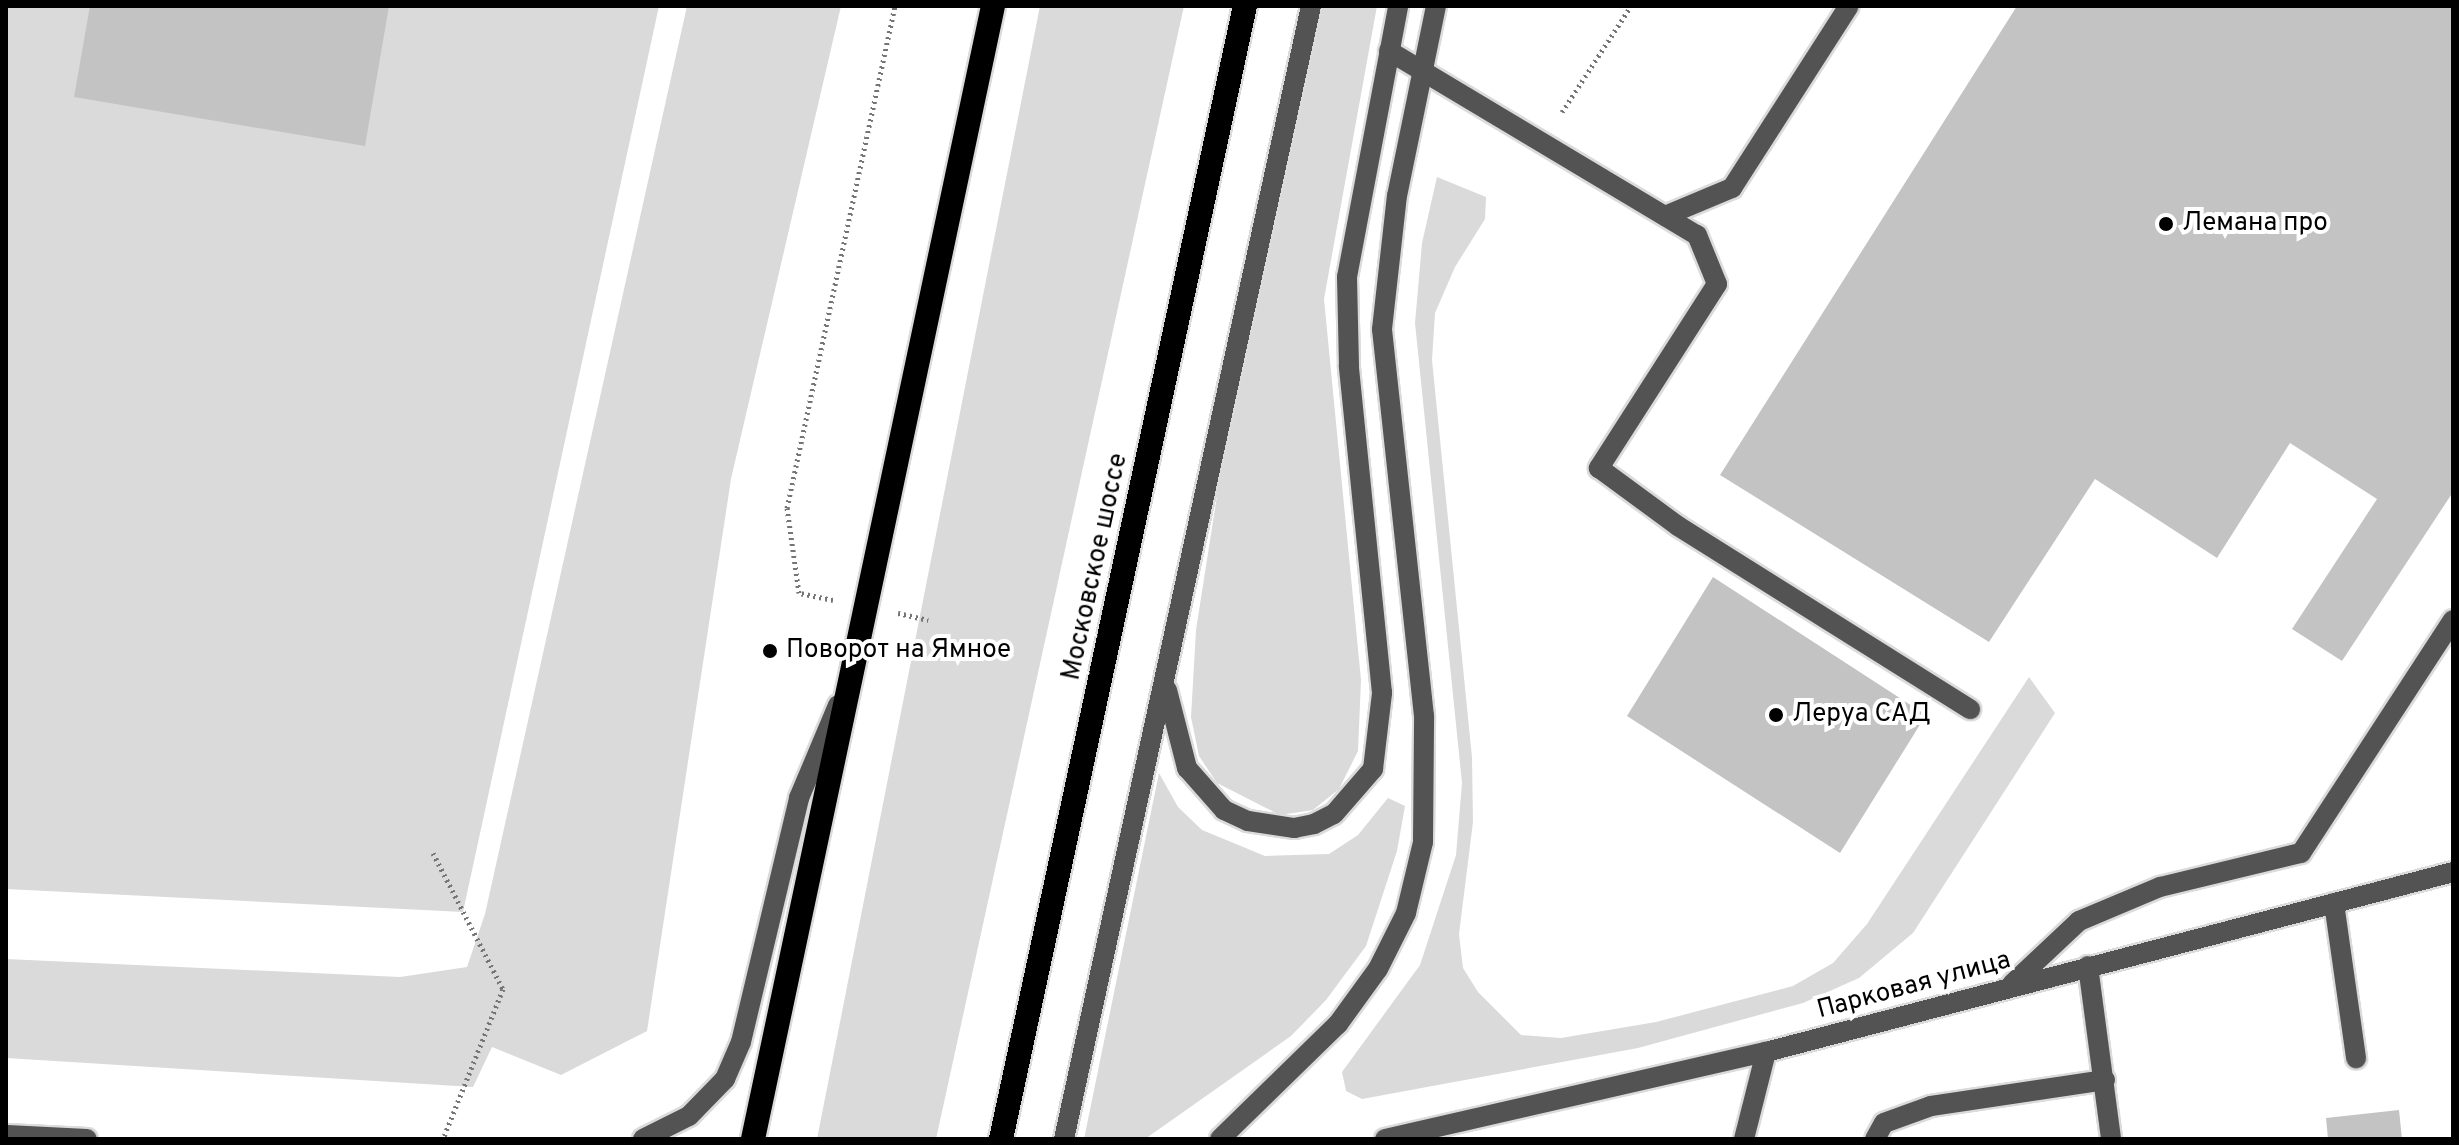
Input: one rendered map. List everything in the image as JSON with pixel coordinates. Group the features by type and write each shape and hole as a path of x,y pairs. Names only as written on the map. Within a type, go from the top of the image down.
{"highway":[{"path":"753,1139 993,6"},
{"name":"Московское шоссе","path":"1001,1139 1245,6"}],"street":[{"path":"1064,1139 1311,6"},
{"path":"1166,681 1187,768 1224,810 1248,821 1294,828 1314,824 1334,814 1373,769 1382,693 1349,366 1347,277 1398,6"},
{"path":"1220,1139 1338,1024 1378,969 1406,913 1423,842 1424,716 1382,329 1397,196 1436,6"},
{"path":"1665,216 1732,188 1849,6"},
{"path":"1389,51 1697,235 1717,284 1599,468 1678,526 1970,709"},
{"path":"2009,987 2079,921 2160,887 2301,853 2453,620"},
{"path":"643,1139 689,1116 725,1079 736,1054 799,798 853,668"},
{"name":"Парковая улица","path":"1385,1139 1766,1052 2453,872"},
{"path":"2334,903 2356,1058"},
{"path":"2088,966 2111,1139"},
{"path":"1744,1139 1766,1052"},
{"path":"1875,1139 1884,1123 1931,1106 2105,1080"},
{"path":"6,1135 87,1139"}],"path":[{"path":"895,6 787,508 799,593 928,620"},
{"path":"1562,112 1631,6"},
{"path":"433,853 503,989 443,1139"}],"shaded area":[{"path":"6,6 659,6 463,912 6,889"},
{"path":"687,6 841,6 731,479 647,1031 561,1075 492,1047 473,1087 6,1058 6,959 400,977 467,967 485,914"},
{"path":"1040,6 1184,6 936,1139 817,1139"},
{"path":"1320,6 1377,6 1324,299 1361,680 1358,751 1339,789 1313,810 1280,815 1217,783 1199,756 1191,717 1196,630 1219,483"},
{"path":"1437,177 1486,197 1485,219 1455,267 1435,313 1432,360 1472,757 1473,822 1459,934 1463,968 1478,992 1521,1035 1561,1038 1656,1022 1793,986 1833,963 1867,924 2029,677 2055,713 1913,933 1859,978 1803,1003 1638,1048 1362,1099 1346,1091 1342,1072 1420,965 1456,855 1462,783 1415,323 1422,243"},
{"path":"1159,773 1178,807 1202,830 1265,856 1329,854 1358,835 1388,798 1405,806 1397,851 1366,946 1326,1000 1291,1036 1145,1139 1084,1139"}],"building":[{"path":"90,6 389,6 365,146 74,97"},
{"name":"Лемана про","path":"2017,6 2453,6 2453,492 2342,661 2292,629 2377,499 2290,443 2217,558 2095,479 1989,642 1720,475"},
{"name":"Леруа САД","path":"1713,577 1926,715 1840,853 1627,716"},
{"path":"2399,1110 2402,1139 2328,1139 2326,1118"}],"place":[{"name":"Лемана про","path":"2166,224"},
{"name":"Поворот на Ямное","path":"770,651"},
{"name":"Леруа САД","path":"1776,715"}]}
